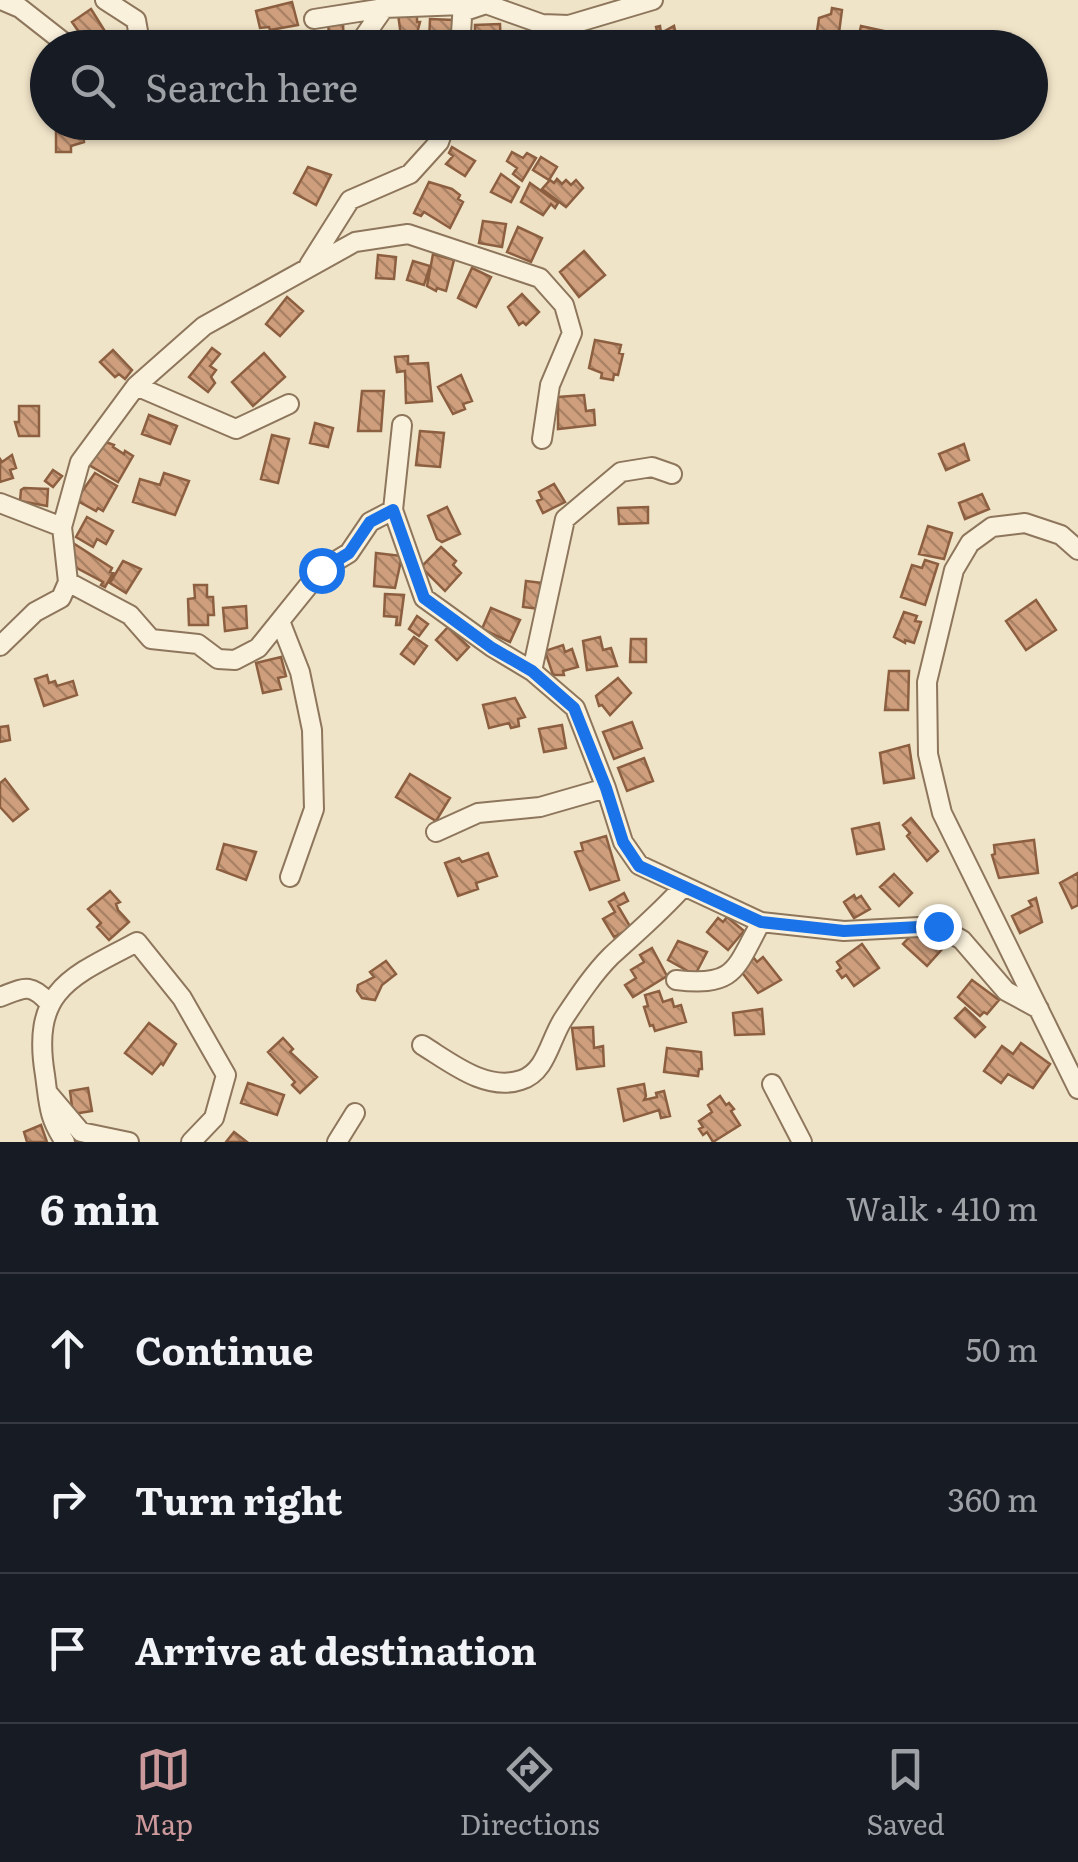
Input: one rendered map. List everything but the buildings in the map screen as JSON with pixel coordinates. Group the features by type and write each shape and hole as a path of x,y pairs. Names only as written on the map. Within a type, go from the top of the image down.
{"street":[{"path":"0,0 20,8 48,30"},
{"path":"105,0 136,20 138,30"},
{"path":"314,18 384,8 486,4 542,24 569,25 653,0"},
{"path":"461,30 463,5"},
{"path":"369,30 384,8"},
{"path":"309,266 350,200 410,174 440,140"},
{"path":"0,646 35,612 62,598 68,582 62,528 80,462 136,386 204,326 355,242 408,234 540,278 564,305 572,333 550,386 542,440"},
{"path":"136,386 236,429 290,404"},
{"path":"402,425 393,510 424,598 492,648 532,671 574,708 623,842 639,866 761,922 844,931 938,926 962,940 1006,991 1039,1008"},
{"path":"532,671 565,518 621,472 652,467 672,474"},
{"path":"0,502 62,528"},
{"path":"68,582 130,614 152,639 198,644 218,658 235,660 258,648 321,570 349,553 370,522 393,510"},
{"path":"1078,550 1061,535 1025,523 992,527 970,542 954,570 926,682 928,754 942,813 1078,1089"},
{"path":"280,621 300,672 312,730 314,809 290,877"},
{"path":"436,832 478,812 540,807 606,788"},
{"path":"422,1045 470,1075 503,1083 523,1080 539,1069 559,1025 583,989 611,956 634,939 684,886"},
{"path":"676,980 708,984 732,974 761,922"},
{"path":"64,1142 50,1120 39,1040 49,1003 68,980 137,942 182,998 226,1075 214,1118 191,1142"},
{"path":"0,997 27,987 38,990 49,1003"},
{"path":"772,1084 802,1142"},
{"path":"47,1092 81,1132 129,1142"},
{"path":"337,1142 354,1113"}],"route":[{"path":"321,570 349,553 370,522 393,510 424,598 492,648 532,671 574,708 623,842 639,866 761,922 844,931 938,926"}]}
